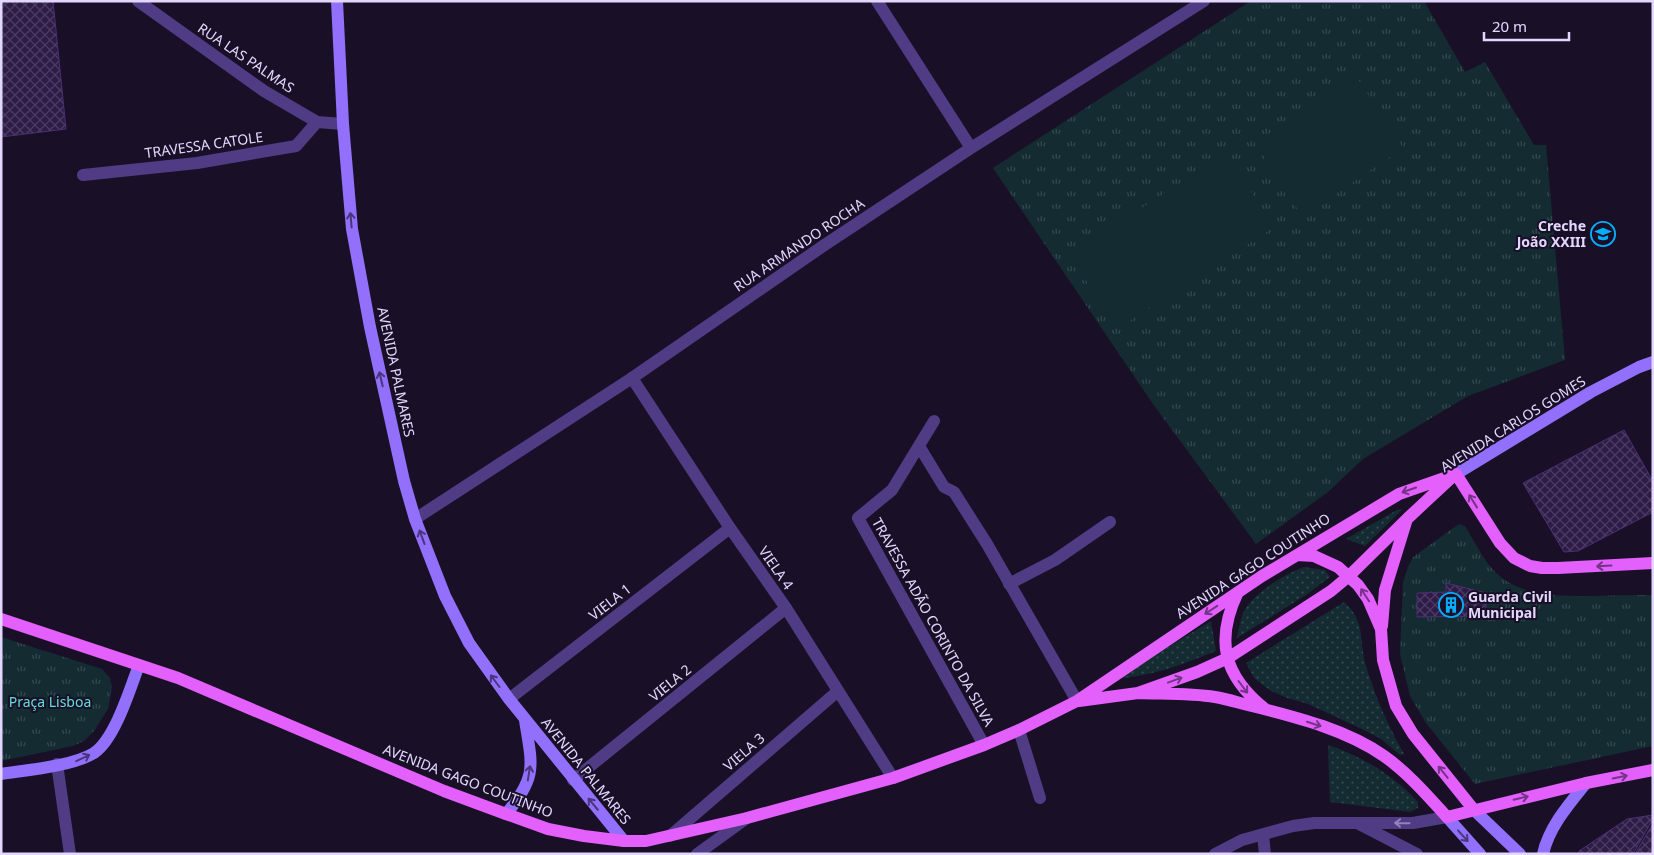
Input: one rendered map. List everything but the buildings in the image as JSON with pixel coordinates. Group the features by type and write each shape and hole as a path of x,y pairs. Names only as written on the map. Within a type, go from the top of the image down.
{"main road":[{"name":"AVENIDA CARLOS GOMES","path":"1285,622 1331,591 1349,576 1456,474"},
{"name":"AVENIDA GAGO COUTINHO","path":"1,619 178,678 444,791 548,829 624,841 646,841 747,818 893,778 984,745 1019,730 1077,701 1296,554 1399,494 1456,474"},
{"path":"1456,474 1500,543 1514,558 1530,566 1558,568 1653,563"},
{"path":"1408,518 1385,590 1382,629 1383,660 1396,706 1414,734 1474,810"},
{"path":"1296,554 1314,556 1326,560 1349,576 1368,599 1382,629"},
{"path":"1238,592 1226,622 1224,642 1233,670 1247,692 1267,710"},
{"name":"AVENIDA GAGO COUTINHO","path":"1077,701 1138,693 1198,672 1228,658 1285,622"},
{"path":"1138,693 1192,694 1216,697 1332,730 1361,743 1382,755 1402,770 1447,817 1586,783 1653,770"}],"street":[{"name":"RUA LAS PALMAS","path":"138,1 264,91 317,122 343,124"},
{"name":"AVENIDA PALMARES","path":"337,1 343,124 352,229 370,327 404,481 415,519 446,596 469,643 525,720 624,841"},
{"path":"877,1 971,148"},
{"name":"RUA ARMANDO ROCHA","path":"415,519 632,378 823,246 971,148 1204,1"},
{"name":"TRAVESSA CATOLE","path":"83,175 197,164 296,146 317,122"},
{"name":"AVENIDA CARLOS GOMES","path":"1456,474 1591,392 1653,362"},
{"name":"VIELA 4","path":"632,378 730,528 786,608 893,778"},
{"name":"TRAVESSA ADÃO CORINTO DA SILVA","path":"934,421 892,490 858,518 984,745"},
{"path":"919,446 944,487 954,492 1077,701"},
{"path":"1009,584 1055,560 1110,522"},
{"name":"VIELA 1","path":"509,699 730,528"},
{"name":"VIELA 2","path":"573,780 786,608"},
{"path":"1,774 76,762 95,752 116,724 139,665"},
{"name":"VIELA 3","path":"670,836 838,691"},
{"name":"AVENIDA PALMARES","path":"506,814 526,788 530,775 531,761 525,720"},
{"path":"1019,730 1040,798"},
{"path":"57,764 70,854"},
{"path":"1543,854 1552,831 1563,812 1586,783"},
{"path":"1474,810 1520,854"},
{"path":"1214,854 1242,840 1293,826 1314,823 1412,823 1447,817 1480,854"},
{"path":"697,854 747,818"},
{"path":"1357,823 1417,854"},
{"path":"1263,835 1265,854"}],"green space":[{"path":"1251,1 1424,1 1465,72 1485,62 1534,145 1546,145 1565,360 1468,396 1363,459 1328,492 1256,544 1153,404 993,168"},
{"path":"1356,76 1403,148 1302,216 1255,143"},
{"path":"1226,153 1274,227 1117,329 1070,255"},
{"path":"1403,509 1365,546 1346,539 1397,510"},
{"path":"1459,524 1465,526 1489,565 1500,576 1511,584 1524,589 1538,593 1566,596 1653,595 1653,746 1475,784 1426,723 1410,696 1400,654 1403,582 1408,567 1413,557"},
{"path":"1304,567 1325,570 1330,577 1306,595 1237,638 1244,611 1248,604 1279,579"},
{"path":"1344,602 1355,614 1358,621 1365,662 1373,687 1387,721 1404,754 1400,755 1381,739 1362,729 1308,704 1271,691 1254,678 1246,663"},
{"path":"1211,621 1216,651 1167,669 1129,678 1115,679"},
{"name":"Praça Lisboa","path":"1,637 102,669 110,678 112,687 108,709 94,731 84,741 73,746 1,761"},
{"path":"1328,745 1365,761 1388,775 1418,802 1418,808 1410,812 1330,802"}],"place":[{"name":"Creche João XXIII","path":"1603,234"},
{"name":"Guarda Civil Municipal","path":"1451,605"}]}
